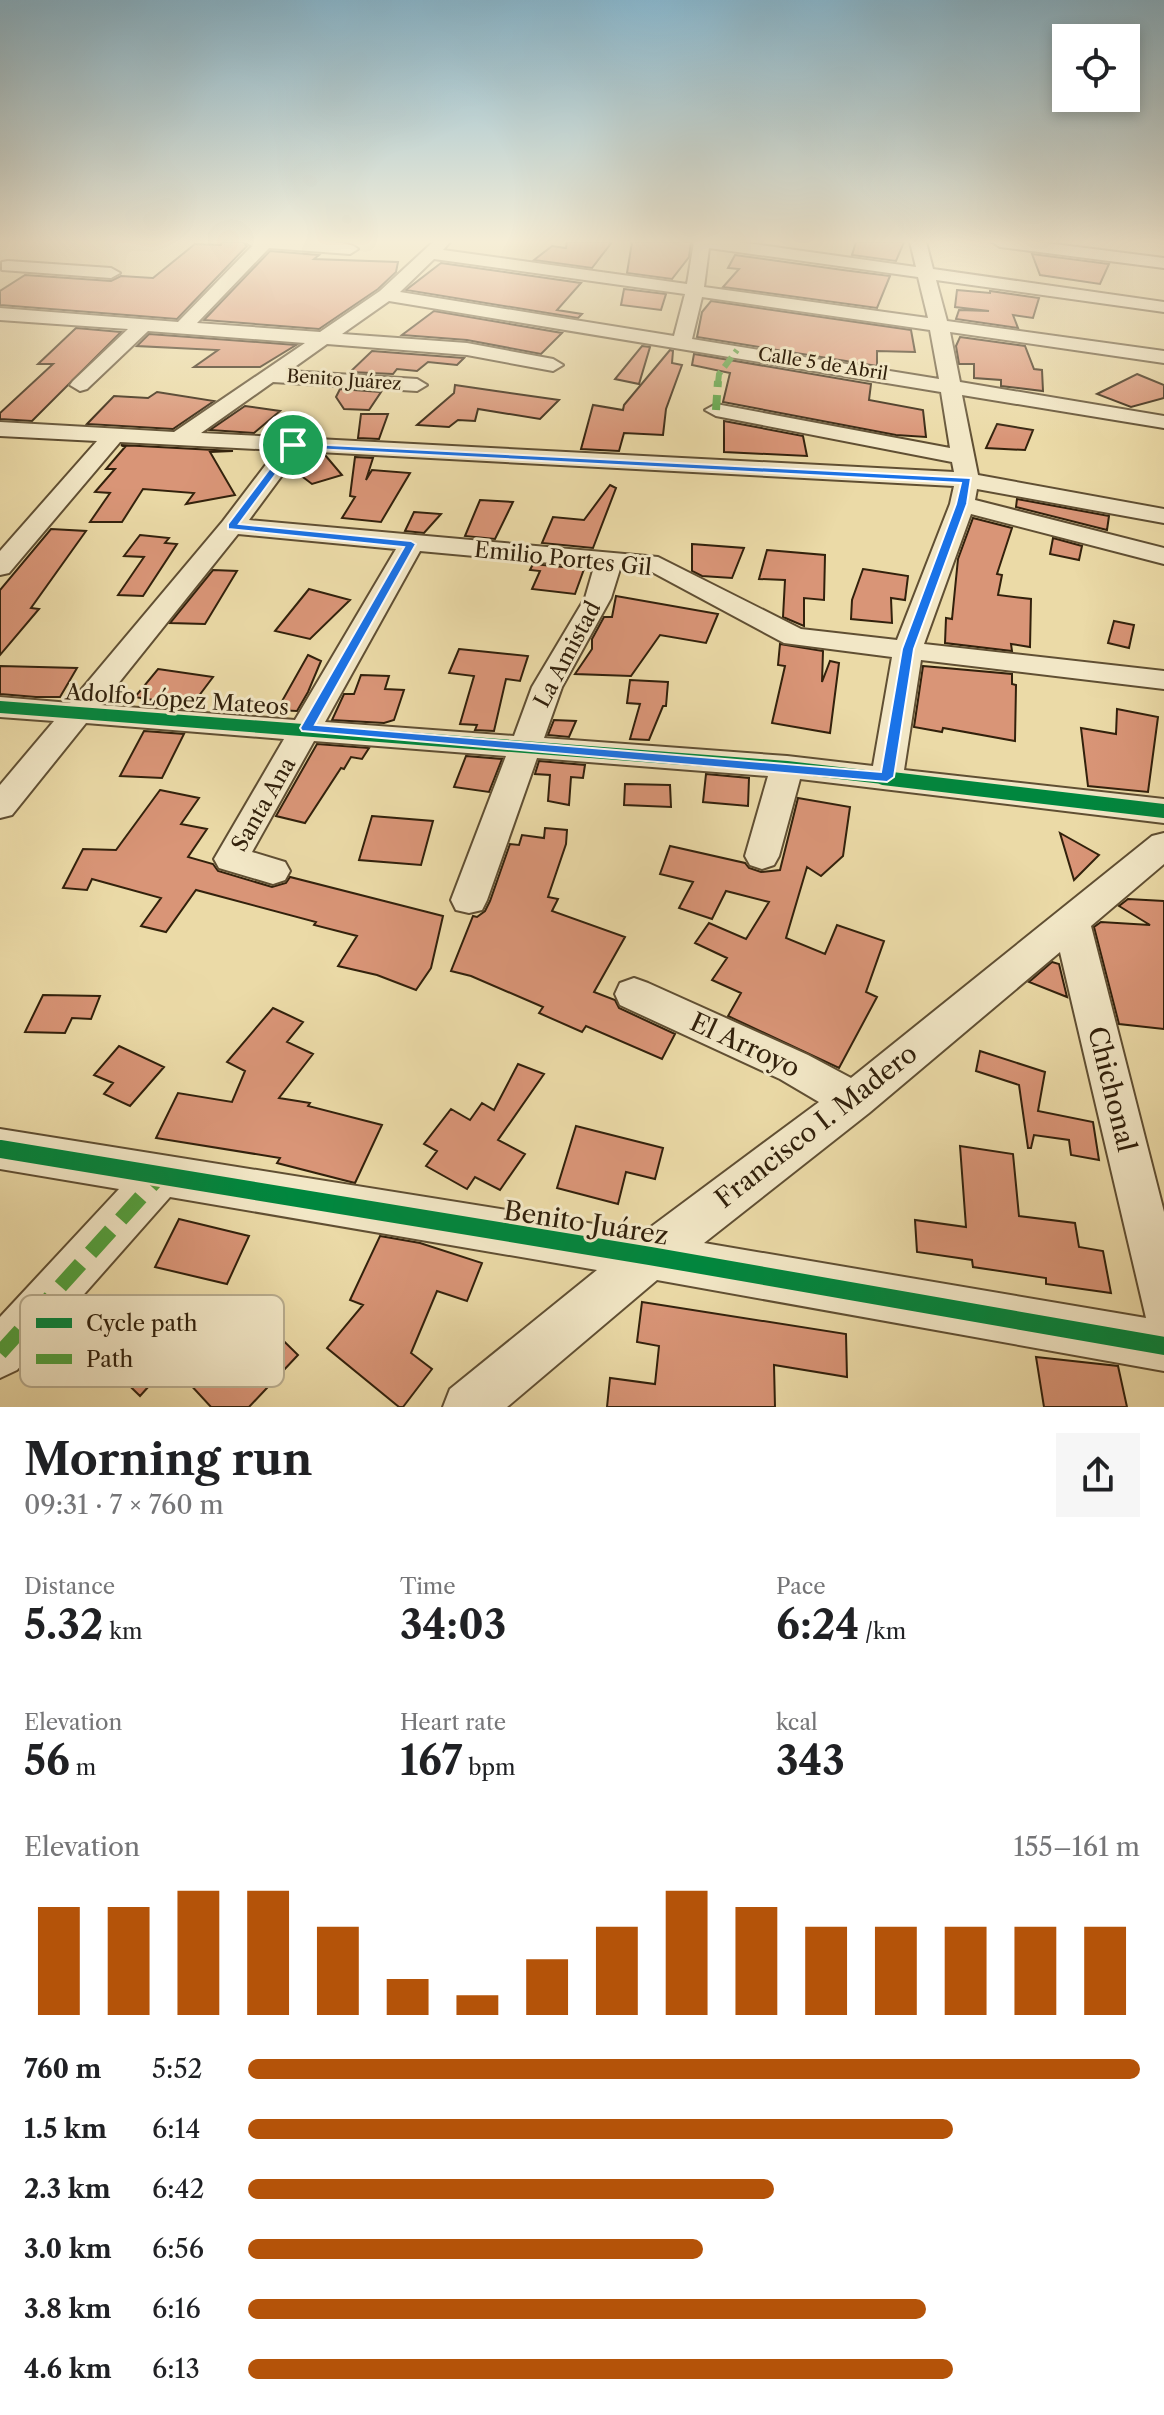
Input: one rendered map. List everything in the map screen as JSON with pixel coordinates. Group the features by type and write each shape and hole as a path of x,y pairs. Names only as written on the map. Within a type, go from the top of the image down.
{"street":[{"path":"183,327 202,308"},
{"path":"178,439 369,308"},
{"name":"Calle 5 de Abril","path":"467,308 1164,422"},
{"path":"682,341 690,308"},
{"path":"818,308 1164,357"},
{"path":"887,777 908,649 964,481 935,308"},
{"path":"0,314 467,349 553,365"},
{"path":"80,385 143,325"},
{"path":"629,356 637,341 636,334"},
{"name":"Benito Juárez","path":"272,376 417,385"},
{"path":"716,410 964,481 1164,556"},
{"path":"0,429 964,481 1164,516"},
{"path":"0,567 113,436"},
{"path":"0,807 232,526 293,445"},
{"name":"Emilio Portes Gil","path":"232,526 658,565 794,637 1164,680"},
{"name":"Santa Ana","path":"273,871 231,859 411,544"},
{"name":"La Amistad","path":"523,745 559,663 598,598 609,561"},
{"name":"Adolfo López Mateos","path":"0,707 787,767 1164,811"},
{"path":"469,900 523,745"},
{"path":"762,856 787,767"},
{"name":"Francisco I. Madero","path":"479,1402 650,1256 854,1100 1164,845"},
{"name":"Chichonal","path":"1071,921 1164,1305"},
{"name":"El Arroyo","path":"634,994 794,1067 854,1100"},
{"name":"Benito Juárez","path":"0,1149 650,1256 1164,1346"},
{"path":"52,1295 160,1176"},
{"path":"0,1353 20,1331"}],"building":[{"path":"34,308 188,308 177,319"},
{"path":"216,308 350,308 319,329 204,320"},
{"path":"514,308 559,308 557,310 582,314 578,318"},
{"path":"706,308 757,308 911,330 915,352 877,351 877,366 697,337"},
{"path":"961,308 1036,308 1033,318 1013,315 1018,328 956,319 959,310 989,311"},
{"path":"434,311 562,333 541,354 467,340 402,335"},
{"path":"76,328 121,332 32,421 0,419 0,413 53,364 38,364"},
{"path":"149,334 296,345 260,367 194,367 218,350 137,346"},
{"path":"960,337 1025,346 1034,369 1042,370 1043,391 1001,386 1001,380 974,378 974,364 959,364 956,346"},
{"path":"642,346 650,347 639,384 615,379"},
{"path":"670,350 673,351 672,363 682,365 666,409 663,435 624,433 619,451 581,449 593,405 623,410"},
{"path":"372,351 464,358 457,365 428,362 417,371 397,369 393,374 350,372"},
{"path":"694,354 871,384 869,400 923,410 926,437 896,435 723,402 730,373 692,365"},
{"path":"1137,374 1164,385 1164,398 1131,407 1097,394"},
{"path":"455,385 559,400 540,419 478,409 475,421 458,420 449,427 417,425 454,393"},
{"path":"340,389 381,392 369,410 344,409 336,397"},
{"path":"157,392 214,401 173,429 87,424 114,396 148,398"},
{"path":"245,406 280,411 254,433 210,430"},
{"path":"361,414 388,414 379,439 358,438"},
{"path":"724,421 803,436 807,456 724,452"},
{"path":"997,424 1033,430 1025,450 986,448"},
{"path":"121,445 233,451 210,452 235,495 186,504 194,493 143,489 122,522 90,522 110,493 95,492 115,469 106,469 125,447"},
{"path":"325,455 342,475 312,484 291,468 294,464"},
{"path":"355,457 373,458 366,480 372,470 410,473 381,522 342,518 355,497 350,496"},
{"path":"610,485 616,488 593,548 542,543 553,517 584,520"},
{"path":"1017,499 1109,516 1107,530 1016,507"},
{"path":"480,500 513,502 495,539 465,536"},
{"path":"414,512 441,514 424,533 405,531"},
{"path":"973,518 1012,528 997,574 1002,575 998,595 1031,599 1030,647 1011,644 1012,651 945,643 946,618 952,619 958,559"},
{"path":"51,529 86,531 31,608 39,609 0,655 0,590"},
{"path":"140,535 169,538 165,543 177,544 143,596 118,595 144,557 124,556"},
{"path":"1053,538 1082,546 1079,560 1050,554"},
{"path":"692,544 744,548 732,578 702,576 692,571"},
{"path":"767,550 825,555 824,600 804,598 804,626 783,617 785,580 759,579"},
{"path":"533,564 584,569 575,594 532,589 540,571 530,570"},
{"path":"863,569 908,576 905,600 891,598 892,623 851,619 852,600"},
{"path":"213,570 237,571 205,624 170,623"},
{"path":"309,589 350,600 310,639 275,631"},
{"path":"616,596 718,614 706,643 660,635 631,676 575,674 592,649 592,639 604,617 612,617"},
{"path":"1114,621 1134,625 1129,648 1108,643"},
{"path":"780,644 823,651 822,682 830,661 839,663 830,733 772,723 785,666 778,665"},
{"path":"459,649 528,656 520,681 506,679 494,731 475,730 477,725 460,724 474,676 449,673"},
{"path":"308,655 321,661 308,692 297,711 277,710"},
{"path":"0,666 77,668 60,697 36,697 0,694"},
{"path":"923,666 1012,674 1012,684 1016,685 1015,741 943,728 942,732 914,727"},
{"path":"158,669 213,677 189,709 157,706 160,701 135,697"},
{"path":"361,675 389,676 385,689 404,690 394,720 384,723 332,720 344,694 354,694"},
{"path":"630,680 668,682 666,706 663,706 649,740 630,739 640,704 627,703"},
{"path":"1117,709 1158,717 1148,792 1088,786 1081,728 1116,734"},
{"path":"554,720 576,721 569,737 548,735"},
{"path":"144,731 184,734 162,778 120,776"},
{"path":"317,744 369,748 362,759 351,757 344,769 341,768 305,823 276,816"},
{"path":"466,756 502,759 489,792 454,787"},
{"path":"539,761 585,765 583,778 571,777 569,805 548,801 550,775 535,774"},
{"path":"706,774 749,778 748,806 703,802"},
{"path":"625,784 670,785 671,807 624,805"},
{"path":"160,790 199,798 181,824 207,829 188,857 213,864 218,871 272,887 286,883 290,877 443,916 431,968 416,990 377,975 338,966 357,936 314,925 316,922 196,890 166,932 141,926 161,898 92,879 87,890 63,888 83,849 116,850"},
{"path":"798,798 850,807 843,856 821,876 807,867 786,938 825,954 837,925 884,941 866,992 877,997 839,1068 728,1016 741,993 712,980 727,958 695,943 709,923 746,939 769,902 726,891 712,919 679,908 693,882 660,874 670,846 745,863 761,872 780,870"},
{"path":"372,816 433,821 421,865 359,860"},
{"path":"545,828 567,830 566,844 548,897 558,899 552,911 625,937 594,992 615,1000 619,1008 675,1034 662,1059 586,1026 582,1032 539,1013 543,1007 471,976 451,971 473,916 477,917 485,911 490,901 510,844 519,845 522,835 544,838"},
{"path":"1060,833 1099,855 1074,880"},
{"path":"1128,899 1164,901 1164,1029 1119,1024 1094,927 1101,922 1150,925 1119,906"},
{"path":"1052,962 1059,964 1067,997 1029,982"},
{"path":"43,995 100,996 91,1019 72,1018 65,1033 25,1032"},
{"path":"273,1008 303,1022 287,1042 313,1054 279,1098 310,1103 308,1106 382,1125 355,1183 277,1163 280,1158 156,1138 178,1093 232,1102 245,1071 227,1062"},
{"path":"119,1046 164,1067 130,1106 104,1094 113,1083 94,1075"},
{"path":"980,1051 1045,1072 1038,1111 1093,1122 1099,1160 1071,1155 1069,1140 1034,1135 1031,1148 1028,1148 1019,1085 976,1071"},
{"path":"518,1064 544,1074 498,1140 525,1154 500,1190 475,1177 467,1189 426,1166 437,1151 424,1144 451,1109 470,1120 482,1103 494,1110"},
{"path":"576,1126 663,1148 655,1179 626,1172 618,1204 557,1188"},
{"path":"960,1146 1013,1154 1019,1216 1075,1223 1079,1247 1103,1251 1111,1293 1046,1284 1046,1278 973,1267 972,1260 917,1252 915,1220 966,1227"},
{"path":"179,1219 249,1236 227,1284 155,1267"},
{"path":"380,1236 420,1243 482,1263 467,1301 437,1291 411,1353 432,1369 403,1407 399,1407 327,1348 363,1305 350,1300"},
{"path":"642,1302 846,1334 847,1377 774,1365 775,1407 607,1407 610,1378 655,1384 659,1346 637,1342"},
{"path":"284,1341 298,1355 284,1370"},
{"path":"1036,1357 1118,1366 1127,1407 1044,1407"},
{"path":"131,1387 148,1387 140,1396"},
{"path":"193,1387 268,1387 249,1407 211,1407"}],"marked path":[{"path":"716,410 719,374 737,350"},
{"path":"52,1295 160,1176"},
{"path":"0,1353 20,1331"}],"cycle path":[{"path":"0,707 787,767 1164,811"},
{"path":"0,1149 650,1256 1164,1346"}],"route":[{"path":"293,445 967,480 962,504 908,649 887,777 306,728 411,544 232,526 293,445"}]}
